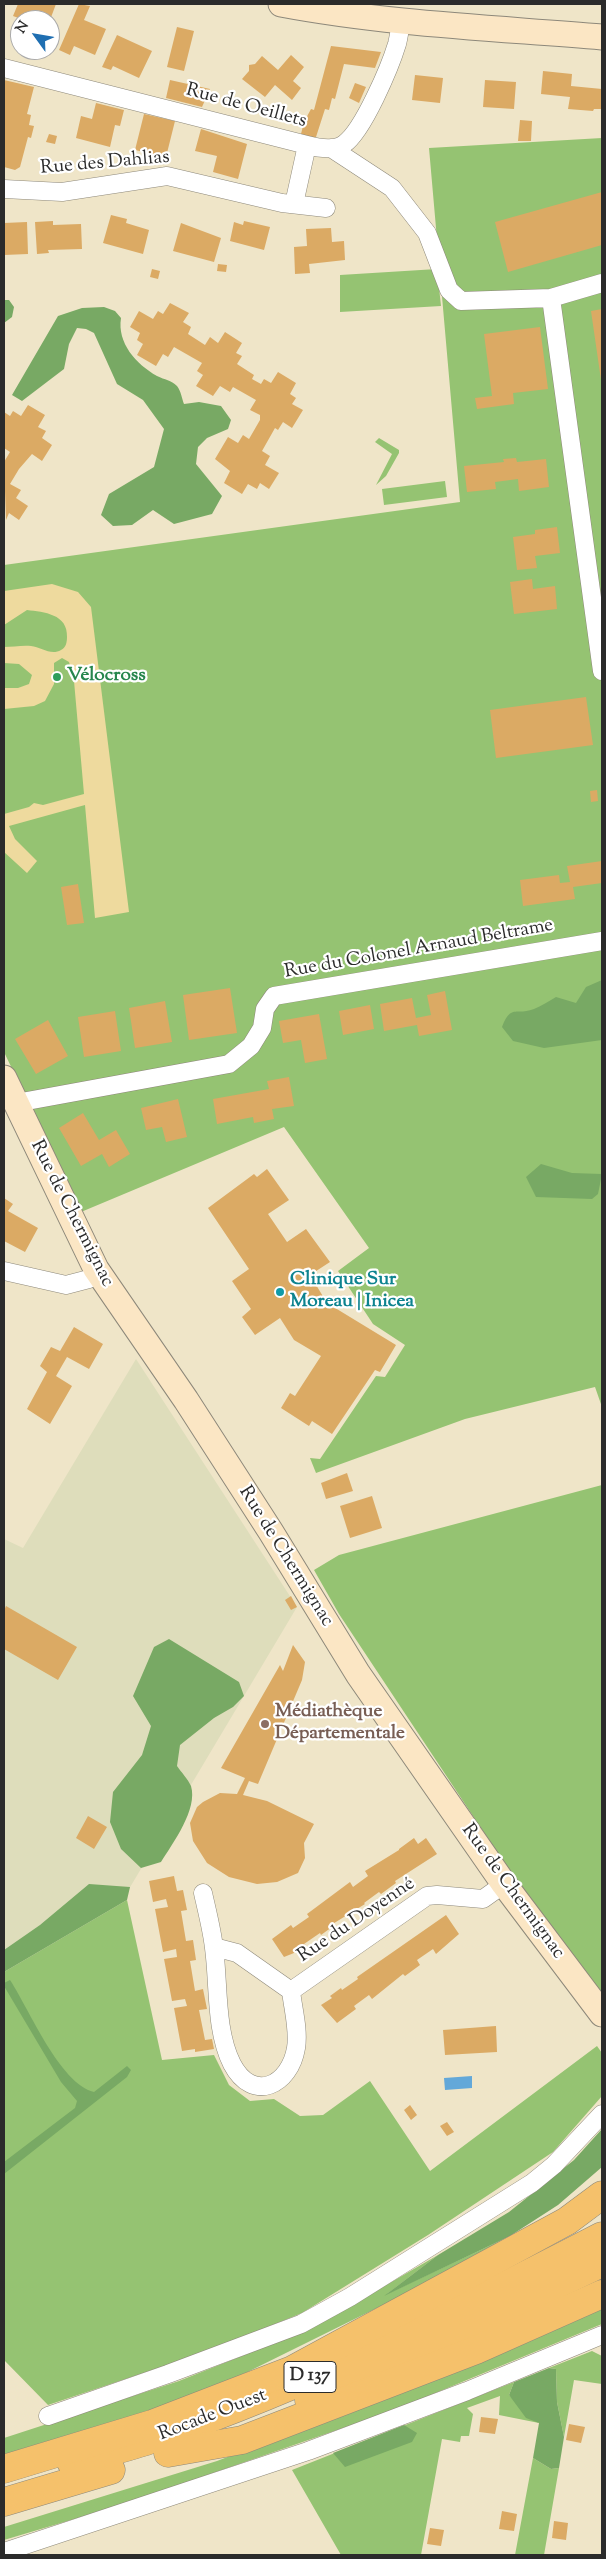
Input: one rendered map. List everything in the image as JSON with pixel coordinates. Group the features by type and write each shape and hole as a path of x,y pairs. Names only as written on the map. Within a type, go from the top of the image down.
{"main road":[{"path":"4,2470 152,2424 292,2370 567,2221 602,2195"},
{"name":"Rocade Ouest","path":"4,2481 154,2439 267,2396 462,2308 602,2236"},
{"name":"Rocade Ouest","path":"4,2502 168,2453 342,2387 602,2263"},
{"path":"168,2453 250,2436 476,2350 602,2294"}],"street":[{"path":"281,4 401,21 602,36"},
{"path":"331,148 343,146 355,135 365,118 398,43 401,21"},
{"name":"Rue de Oeillets","path":"4,68 307,145 331,148"},
{"path":"294,204 307,145"},
{"path":"331,148 392,188 427,233 450,290 461,301 551,298 602,283"},
{"name":"Rue des Dahlias","path":"4,189 62,192 167,176 282,203 326,208"},
{"path":"551,298 602,671"},
{"name":"Rue du Colonel Arnaud Beltrame","path":"16,1103 229,1064 251,1046 262,1028 265,1009 274,996 602,941"},
{"name":"Rue de Chermignac","path":"4,1078 96,1268 196,1415 358,1674 504,1884 602,2014"},
{"path":"4,1271 66,1285 89,1279 96,1268"},
{"name":"Rue du Doyenné","path":"291,1991 426,1896 483,1899 504,1884"},
{"name":"Rue du Doyenné","path":"203,1892 214,1947 222,2027 227,2049 233,2065 252,2085 262,2087 272,2085 287,2072 293,2061 296,2036 291,1991 237,1953 214,1947"},
{"path":"48,2416 272,2336 327,2311 532,2183 554,2165 602,2114"},
{"path":"4,2552 308,2451 467,2391 602,2335"}],"shaded area":[{"path":"136,1359 297,1607 123,1899 4,1968 4,1539 23,1548"}],"green space":[{"path":"602,138 602,1407 595,1387 465,1419 316,1473 310,1458 320,1459 376,1376 385,1377 405,1345 373,1324 338,1271 369,1248 284,1127 81,1212 4,1052 4,565 460,502 429,148"},
{"path":"437,269 441,306 340,312 340,275"},
{"path":"4,300 9,300 14,307 12,317 4,323"},
{"path":"104,307 115,311 121,318 122,336 135,359 149,371 177,386 184,404 199,402 221,406 231,420 228,429 207,438 198,447 196,464 222,496 212,514 174,524 153,510 132,525 113,526 101,515 109,494 154,467 164,429 143,400 117,384 94,333 86,329 77,328 69,344 64,369 22,401 12,395 58,316 82,308"},
{"path":"379,438 399,450 399,453 386,476 376,485 392,454 375,442"},
{"path":"445,481 447,497 384,505 382,489"},
{"path":"602,980 602,1040 544,1048 513,1041 502,1027 508,1015 534,1009 556,997 576,1003 586,987"},
{"path":"541,1164 572,1173 602,1174 598,1194 592,1199 536,1197 526,1177"},
{"path":"602,1485 602,1996 536,1911 339,1614 314,1570 339,1555"},
{"path":"169,1639 239,1682 244,1696 233,1707 214,1718 180,1745 177,1766 191,1786 191,1805 188,1815 178,1836 161,1862 141,1868 121,1849 110,1822 113,1792 142,1755 151,1726 133,1696 154,1647"},
{"path":"89,1884 130,1887 127,1900 4,1972 4,1950 40,1925"},
{"path":"127,1900 162,2060 214,2055 229,2085 250,2101 274,2099 300,2116 323,2115 370,2081 430,2171 597,2046 602,2053 602,2096 553,2152 428,2235 302,2313 209,2351 48,2405 4,2360 4,1972"},
{"path":"10,1980 57,2061 81,2086 94,2092 127,2066 131,2070 127,2077 4,2174 4,2162 75,2108 77,2101 61,2082 4,1986 4,1983"},
{"path":"602,2129 602,2167 558,2205 510,2236 384,2296 438,2255 509,2212 574,2160"},
{"path":"510,2236 389,2302 199,2396 4,2461 4,2438 179,2381 312,2328 438,2255 387,2294"},
{"path":"602,2304 602,2324 392,2411 118,2506 4,2540 4,2527 217,2461 412,2387"},
{"path":"592,2351 602,2356 602,2384 574,2380 564,2437 557,2402 556,2369 549,2368"},
{"path":"549,2368 556,2369 557,2402 564,2437 559,2468 551,2469 533,2458 539,2423 526,2418 509,2395 514,2382"},
{"path":"514,2382 509,2395 539,2423 499,2415 500,2396 467,2408 473,2414 469,2436 461,2436 460,2442 442,2439 421,2555 341,2555 292,2470"},
{"path":"404,2425 417,2433 412,2442 345,2467 333,2453"},
{"path":"533,2458 551,2469 559,2468 544,2555 515,2555"}],"sand":[{"path":"52,584 78,592 91,607 129,912 95,918 85,805 9,826 15,839 37,861 27,873 4,852 4,814 29,807 34,803 43,805 84,794 74,681 69,662 62,658 54,663 54,684 45,701 34,706 4,709 4,688 18,688 29,684 32,675 19,664 4,663 4,647 31,646 50,652 57,652 65,646 67,637 64,623 47,613 27,610 4,625 4,591"}],"water":[{"path":"472,2076 472,2088 445,2090 444,2078"}],"building":[{"path":"18,4 56,4 54,10 16,10"},
{"path":"79,4 90,6 84,20 106,29 95,55 74,46 70,55 60,50"},
{"path":"177,27 194,31 184,71 167,67"},
{"path":"117,35 152,51 139,78 113,66 111,70 102,67"},
{"path":"331,46 381,52 375,68 344,64 335,99 332,98 329,110 325,109 316,137 300,138 304,122 311,109 314,110"},
{"path":"291,55 304,67 293,81 301,88 292,100 275,85 265,97 242,79 249,71 249,65 255,64 262,56 278,70"},
{"path":"543,71 572,74 571,86 602,89 602,109 594,109 593,111 568,109 570,97 541,94"},
{"path":"415,75 443,78 440,103 412,100"},
{"path":"4,80 34,87 27,114 31,115 29,125 34,126 31,138 28,137 20,167 15,170 4,167"},
{"path":"170,80 210,89 202,107 166,98"},
{"path":"485,80 516,82 514,109 483,107"},
{"path":"355,83 366,87 359,103 349,98"},
{"path":"96,103 124,110 120,126 115,125 110,147 76,138 81,116 92,119"},
{"path":"144,114 175,121 166,157 135,150"},
{"path":"520,120 532,121 531,141 518,141"},
{"path":"201,129 247,144 238,179 213,172 217,156 195,151"},
{"path":"49,134 57,136 55,144 46,142"},
{"path":"602,192 602,245 508,272 495,222"},
{"path":"111,215 127,219 126,223 149,230 143,254 103,243"},
{"path":"53,221 53,225 81,224 82,249 48,250 49,253 37,254 35,222"},
{"path":"244,221 270,227 264,250 230,241 234,222 243,225"},
{"path":"27,222 28,254 4,255 4,223"},
{"path":"181,223 221,238 214,262 173,251"},
{"path":"331,228 332,242 344,241 345,260 309,264 310,273 295,274 294,247 307,246 306,229"},
{"path":"218,264 227,265 226,272 217,271"},
{"path":"152,269 160,271 158,279 150,277"},
{"path":"170,303 189,313 183,322 191,327 188,334 205,345 210,337 218,343 225,332 242,343 236,353 242,356 237,364 254,375 252,379 261,384 264,379 271,383 278,372 296,383 290,394 296,398 292,404 303,410 292,428 283,422 278,430 275,428 262,451 270,456 265,465 279,473 269,489 260,483 257,489 248,484 242,494 224,483 230,471 215,459 228,437 238,443 243,435 249,439 260,420 260,415 250,410 256,400 233,387 230,392 220,386 213,396 196,386 203,375 197,371 202,363 174,347 168,357 163,354 156,366 137,355 143,344 137,340 140,333 130,327 139,311 153,319 158,311 163,314"},
{"path":"602,309 602,380 601,380 591,311"},
{"path":"540,327 548,389 513,393 514,404 477,409 475,398 492,396 484,334"},
{"path":"28,405 45,415 38,427 46,431 42,438 52,445 42,461 32,454 19,469 10,484 21,490 16,498 28,506 19,520 9,513 6,520 4,462 10,452 4,448 4,412 10,416 13,411 21,416"},
{"path":"516,458 517,462 546,459 549,487 519,491 518,479 495,482 496,489 467,492 464,466 504,462 503,459"},
{"path":"557,527 560,553 535,556 537,568 517,570 513,537 535,534 535,530"},
{"path":"532,579 533,589 555,586 557,609 514,614 510,582"},
{"path":"586,697 593,745 496,758 490,710"},
{"path":"597,790 598,801 591,802 590,791"},
{"path":"602,861 602,883 573,887 575,899 523,906 520,880 559,875 560,883 570,882 567,866"},
{"path":"78,884 84,923 67,925 61,887"},
{"path":"230,988 237,1033 189,1040 183,995"},
{"path":"445,991 452,1030 419,1036 417,1025 384,1031 380,1004 412,998 416,1018 431,1015 427,995"},
{"path":"165,1001 172,1042 135,1048 129,1008"},
{"path":"370,1005 374,1029 343,1035 339,1011"},
{"path":"115,1011 121,1051 84,1057 78,1017"},
{"path":"319,1014 327,1059 305,1063 301,1040 283,1043 279,1021"},
{"path":"48,1020 68,1056 36,1074 15,1039"},
{"path":"289,1077 294,1106 272,1109 274,1119 254,1123 253,1117 217,1124 213,1099 269,1089 267,1081"},
{"path":"178,1099 187,1137 166,1142 162,1127 146,1130 141,1108"},
{"path":"83,1113 99,1140 116,1130 130,1154 109,1167 102,1154 81,1166 59,1128"},
{"name":"Clinique Sur Moreau | Inicea","path":"267,1169 289,1200 268,1214 287,1242 306,1229 330,1262 310,1275 327,1303 396,1345 380,1372 375,1370 332,1434 312,1421 309,1426 281,1408 290,1393 295,1396 321,1356 294,1340 280,1318 255,1335 242,1317 251,1309 232,1281 249,1269 208,1208 254,1174 257,1177"},
{"path":"4,1198 13,1204 8,1211 38,1228 25,1252 4,1241"},
{"path":"74,1327 103,1344 89,1369 67,1357 56,1376 72,1386 50,1424 27,1409 47,1372 40,1366 51,1347 60,1351"},
{"path":"347,1473 353,1491 326,1499 321,1483"},
{"path":"372,1496 382,1528 350,1538 340,1506"},
{"path":"291,1596 297,1607 291,1610 285,1600"},
{"path":"6,1606 77,1647 58,1680 4,1649 4,1611"},
{"name":"Médiathèque Départementale","path":"293,1645 305,1662 302,1680 258,1784 249,1781 243,1795 267,1801 314,1824 304,1843 305,1858 298,1873 277,1882 257,1884 229,1877 207,1863 193,1841 190,1823 197,1807 203,1802 220,1793 237,1794 245,1778 221,1768 280,1665 283,1671"},
{"path":"88,1816 107,1827 94,1849 76,1838"},
{"path":"414,1838 418,1844 426,1838 437,1854 395,1881 396,1883 381,1894 379,1892 365,1904 331,1925 332,1927 321,1935 320,1933 294,1953 284,1957 272,1939 291,1925 293,1928 309,1917 307,1914 350,1882 353,1887 368,1876 365,1871 399,1850"},
{"path":"174,1876 177,1891 183,1890 187,1910 181,1911 186,1941 193,1940 196,1960 190,1961 195,1991 203,1989 207,2009 199,2010 205,2040 212,2039 214,2049 195,2052 195,2049 182,2051 174,2008 187,2006 185,1999 172,2001 164,1959 177,1957 176,1949 163,1952 155,1909 168,1907 166,1899 153,1902 149,1881"},
{"path":"446,1915 459,1934 436,1954 433,1949 417,1960 420,1965 405,1976 403,1974 372,1999 369,1995 354,2006 356,2009 337,2023 321,2005 332,1998 330,1996 341,1988 342,1990 358,1979 357,1977"},
{"path":"496,2026 497,2052 445,2055 443,2030"},
{"path":"410,2105 417,2115 411,2120 404,2110"},
{"path":"447,2122 454,2132 447,2136 440,2126"},
{"path":"481,2417 498,2419 495,2434 479,2432"},
{"path":"569,2424 585,2427 581,2443 566,2440"},
{"path":"502,2511 517,2514 514,2531 499,2529"},
{"path":"554,2521 568,2523 566,2540 552,2538"},
{"path":"430,2528 444,2530 441,2546 427,2544"}],"place":[{"name":"Vélocross","path":"57,677"},
{"name":"Clinique Sur Moreau | Inicea","path":"280,1292"},
{"name":"Médiathèque Départementale","path":"265,1724"}]}
